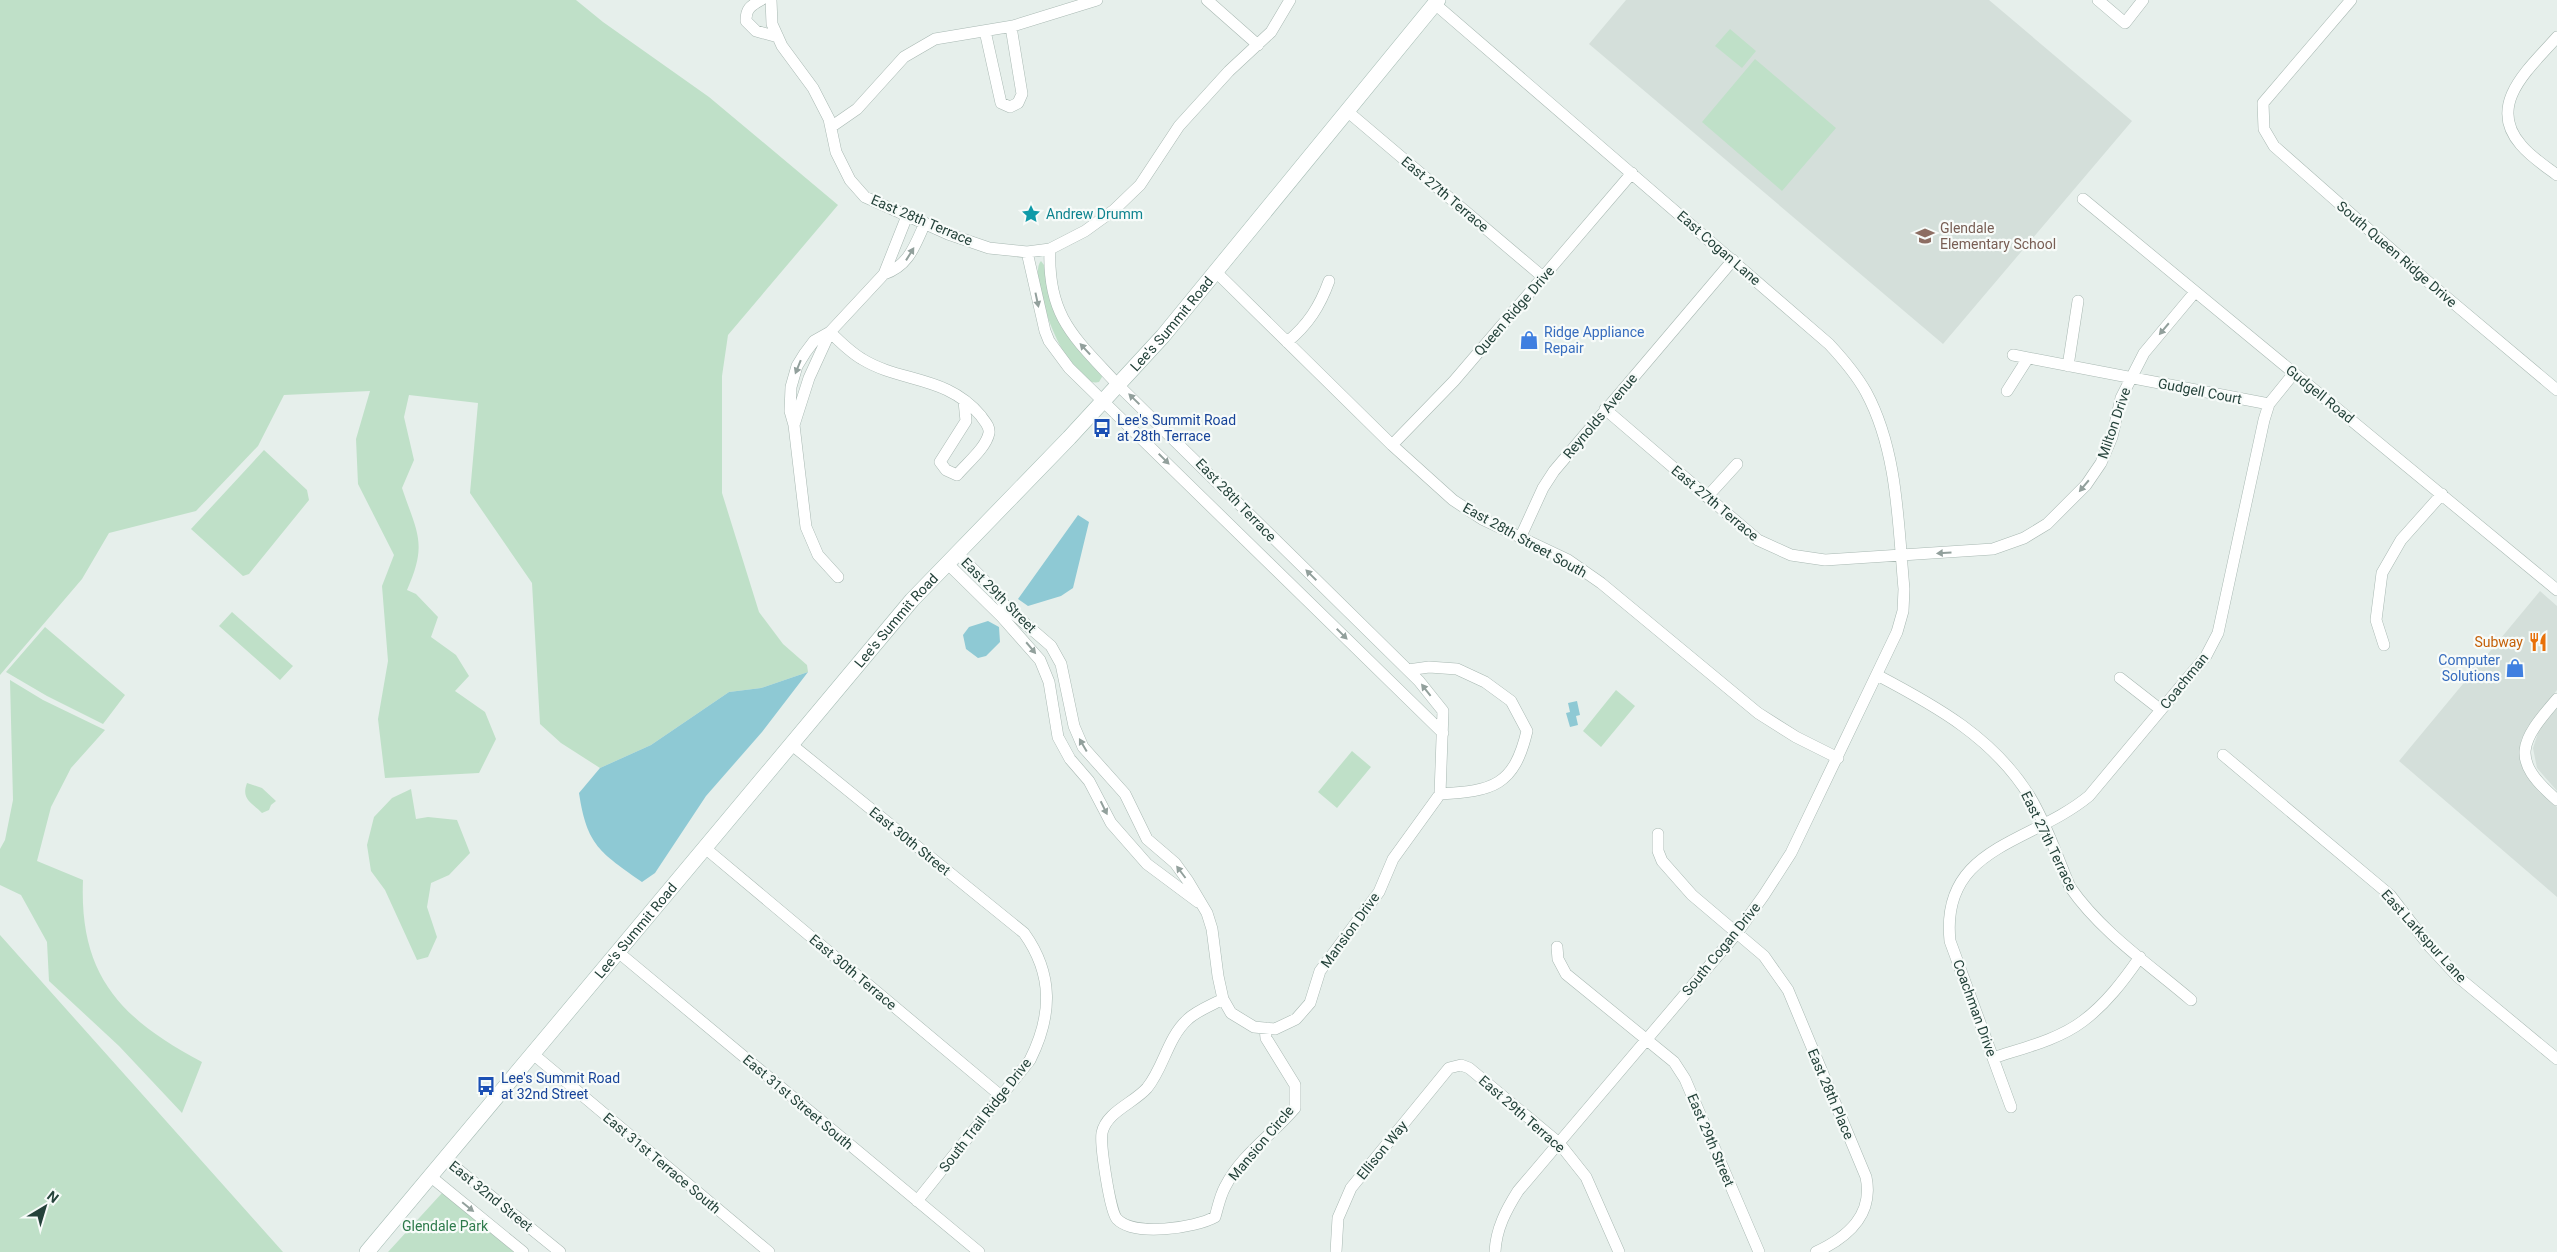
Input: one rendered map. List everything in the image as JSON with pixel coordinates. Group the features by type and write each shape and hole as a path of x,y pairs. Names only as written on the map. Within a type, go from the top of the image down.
{"main road":[{"name":"Lee's Summit Road","path":"367,1252 912,600 1163,336 1436,2"}],"street":[{"path":"761,0 751,5 746,12 746,21 756,31 778,37"},
{"name":"East 28th Terrace","path":"772,0 772,24 782,46 812,88 831,127 836,152 850,180 865,197 988,248 1027,252 1050,249 1049,264 1054,302 1064,323 1118,385 1408,670 1443,711 1440,794"},
{"path":"831,127 857,110 904,57 935,39 1011,27 1097,0"},
{"path":"1207,0 1258,45"},
{"path":"1050,249 1085,231 1114,210 1140,185 1179,126 1229,71 1271,32 1290,0"},
{"path":"2098,0 2125,23 2143,0"},
{"name":"South Queen Ridge Drive","path":"2350,0 2263,104 2264,129 2274,146 2426,280 2557,390"},
{"name":"East Cogan Lane","path":"1436,2 1829,344 1849,366 1866,392 1882,427 1890,457 1901,555"},
{"path":"985,31 1001,103 1010,108 1018,103 1022,94 1011,27"},
{"path":"2557,37 2515,86 2509,98 2508,115 2512,132 2521,146 2557,175"},
{"name":"East 27th Terrace","path":"1347,111 1543,277"},
{"name":"Queen Ridge Drive","path":"1392,445 1454,381 1632,173"},
{"name":"Gudgell Road","path":"2083,199 2557,590"},
{"path":"884,274 907,216"},
{"path":"838,578 818,555 806,527 794,425 790,411 790,402 798,366 814,341 830,332 884,274 901,265 910,256 925,223"},
{"name":"East 28th Terrace","path":"1027,252 1039,310 1049,342 1069,368 1104,400 1443,733"},
{"name":"Reynolds Avenue","path":"1521,536 1543,488 1554,471 1733,260"},
{"name":"East 28th Street South","path":"1215,271 1392,445 1453,500 1482,519 1568,560 1601,583 1758,713 1796,737 1838,758"},
{"path":"1287,342 1300,331 1314,313 1328,281"},
{"name":"Milton Drive","path":"1901,555 1993,549 2024,538 2048,524 2086,485 2101,463 2112,437 2121,398 2130,378 2144,353 2195,292"},
{"path":"2068,366 2078,301"},
{"path":"830,332 862,359 875,366 931,382 964,401 983,420 989,428 989,433 982,446 957,475 946,470 940,462 966,421 964,401"},
{"name":"Gudgell Court","path":"2013,355 2268,404"},
{"path":"2007,391 2028,358"},
{"name":"Coachman","path":"1950,908 1961,880 1975,864 2070,812 2089,796 2206,656 2218,633 2268,404 2294,373"},
{"name":"East 27th Terrace","path":"1605,409 1758,540 1791,555 1825,560 1901,555"},
{"path":"1707,498 1737,464"},
{"path":"2384,644 2376,620 2382,573 2401,540 2442,494"},
{"name":"South Cogan Drive","path":"1495,1252 1496,1240 1505,1212 1518,1191 1737,933 1791,853 1897,632 1903,611 1904,589 1901,555"},
{"name":"East 29th Street","path":"952,558 1040,660 1049,682 1058,737 1070,759 1089,781 1111,823 1148,864 1196,900 1207,913"},
{"name":"East 29th Street","path":"952,558 992,588 1007,608 1051,646 1061,664 1074,726 1083,747 1125,794 1148,839 1175,864 1207,913 1212,930 1223,999"},
{"path":"1408,670 1429,667 1458,669 1485,682 1511,701 1527,731 1522,755 1505,779 1487,788 1440,794"},
{"name":"East 27th Terrace","path":"1876,675 1935,706 1985,742 2020,781 2044,826 2070,887 2078,899 2101,924 2191,1000"},
{"path":"2120,678 2161,710"},
{"path":"2557,699 2532,728 2525,750 2529,772 2540,786 2557,800"},
{"name":"East 30th Street","path":"792,744 1028,938"},
{"name":"East Larkspur Lane","path":"2223,755 2390,895 2430,948 2458,977 2557,1059"},
{"name":"Mansion Drive","path":"1265,1028 1274,1029 1296,1019 1310,1003 1320,971 1379,892 1393,859 1440,794"},
{"name":"East 28th Place","path":"1658,834 1658,851 1662,862 1692,895 1764,956 1788,990 1866,1177 1867,1200 1856,1225 1845,1235 1816,1252"},
{"name":"East 30th Terrace","path":"706,848 1001,1096"},
{"name":"Coachman Drive","path":"1950,908 1948,920 1950,941 2012,1107"},
{"name":"South Trail Ridge Drive","path":"917,1201 1030,1060 1040,1039 1047,1005 1046,982 1039,959 1028,938"},
{"name":"East 29th Street","path":"1557,947 1558,959 1566,974 1674,1062 1685,1079 1759,1252"},
{"name":"East 31st Street South","path":"618,952 979,1252"},
{"path":"1993,1058 2063,1033 2084,1021 2115,991 2140,957"},
{"path":"1223,999 1230,1013 1254,1027 1265,1028"},
{"name":"Mansion Circle","path":"1223,999 1188,1019 1172,1038 1158,1073 1146,1090 1114,1113 1102,1132 1104,1164 1115,1217 1124,1225 1142,1230 1204,1222 1215,1217 1224,1188 1236,1169 1255,1147 1277,1129 1295,1108 1295,1085 1266,1038 1265,1028"},
{"name":"East 31st Terrace South","path":"532,1054 769,1252"},
{"name":"East 29th Terrace","path":"1458,1066 1469,1068 1559,1143 1586,1177 1618,1252"},
{"name":"Ellison Way","path":"1336,1252 1338,1218 1351,1188 1449,1068 1458,1066"},
{"name":"East 32nd Street","path":"445,1158 560,1252"},
{"name":"East 32nd Street","path":"430,1176 524,1252"}],"shaded area":[{"name":"Glendale Elementary School","path":"1626,0 1989,0 2132,121 1943,344 1589,44"},
{"path":"2540,591 2557,606 2557,690 2528,726 2521,740 2520,753 2527,776 2539,792 2557,807 2557,897 2399,761"},
{"path":"2557,707 2557,791 2537,768 2533,748 2539,730"}],"green space":[{"path":"0,0 576,0 603,22 709,97 838,205 728,335 722,376 722,493 759,612 783,644 807,665 808,672 761,688 729,692 651,745 600,768 561,743 540,724 532,583 470,493 478,403 409,395 404,417 414,460 402,488 416,528 419,549 407,590 416,594 438,617 431,637 456,655 469,676 455,691 485,712 496,739 479,773 385,778 378,719 388,661 382,586 394,555 358,484 356,439 370,391 284,395 258,446 196,511 109,533 82,579 0,675"},
{"path":"1730,29 1756,51 1742,68 1715,46"},
{"path":"1755,59 1836,128 1782,191 1702,122"},
{"path":"1041,261 1044,265 1056,313 1068,335 1101,371 1102,377 1099,382 1087,380 1075,368 1063,351 1053,330 1039,287 1038,271"},
{"path":"264,450 307,490 309,500 249,574 243,576 191,529"},
{"path":"232,612 293,666 280,680 219,626"},
{"path":"45,627 125,695 103,724 47,696 6,672"},
{"path":"10,680 43,700 105,730 71,768 51,807 37,861 83,880 84,914 89,943 98,968 111,991 128,1011 149,1029 173,1046 202,1062 182,1113 119,1046 49,981 47,942 21,895 0,885 0,849 5,840 13,800"},
{"path":"1616,690 1635,706 1601,747 1583,731"},
{"path":"1352,751 1371,767 1337,808 1318,792"},
{"path":"247,783 262,788 276,801 269,810 262,813 248,800 245,793"},
{"path":"411,789 416,819 428,817 457,820 470,853 449,875 431,883 427,907 437,937 428,957 417,960 385,890 371,871 367,845 374,817 392,798"},
{"path":"0,935 283,1252 0,1252"},
{"name":"Glendale Park","path":"442,1193 447,1195 514,1252 388,1252"}],"water":[{"path":"1078,515 1089,522 1073,588 1061,596 1028,606 1018,599"},
{"path":"988,621 999,627 1000,642 986,656 978,658 966,649 963,635 969,627"},
{"path":"808,672 762,732 706,796 655,873 642,882 606,855 598,846 591,837 586,825 579,793 600,768 651,745 729,692 761,688"},
{"path":"1577,701 1580,715 1576,716 1578,725 1570,727 1566,713 1570,712 1568,703"}],"place":[{"name":"Andrew Drumm","path":"1031,214"},
{"name":"Glendale Elementary School","path":"1925,236"},
{"name":"Ridge Appliance Repair","path":"1529,340"},
{"name":"Lee's Summit Road at 28th Terrace","path":"1102,428"},
{"name":"Subway","path":"2538,642"},
{"name":"Computer Solutions","path":"2515,668"},
{"name":"Lee's Summit Road at 32nd Street","path":"486,1086"}]}
